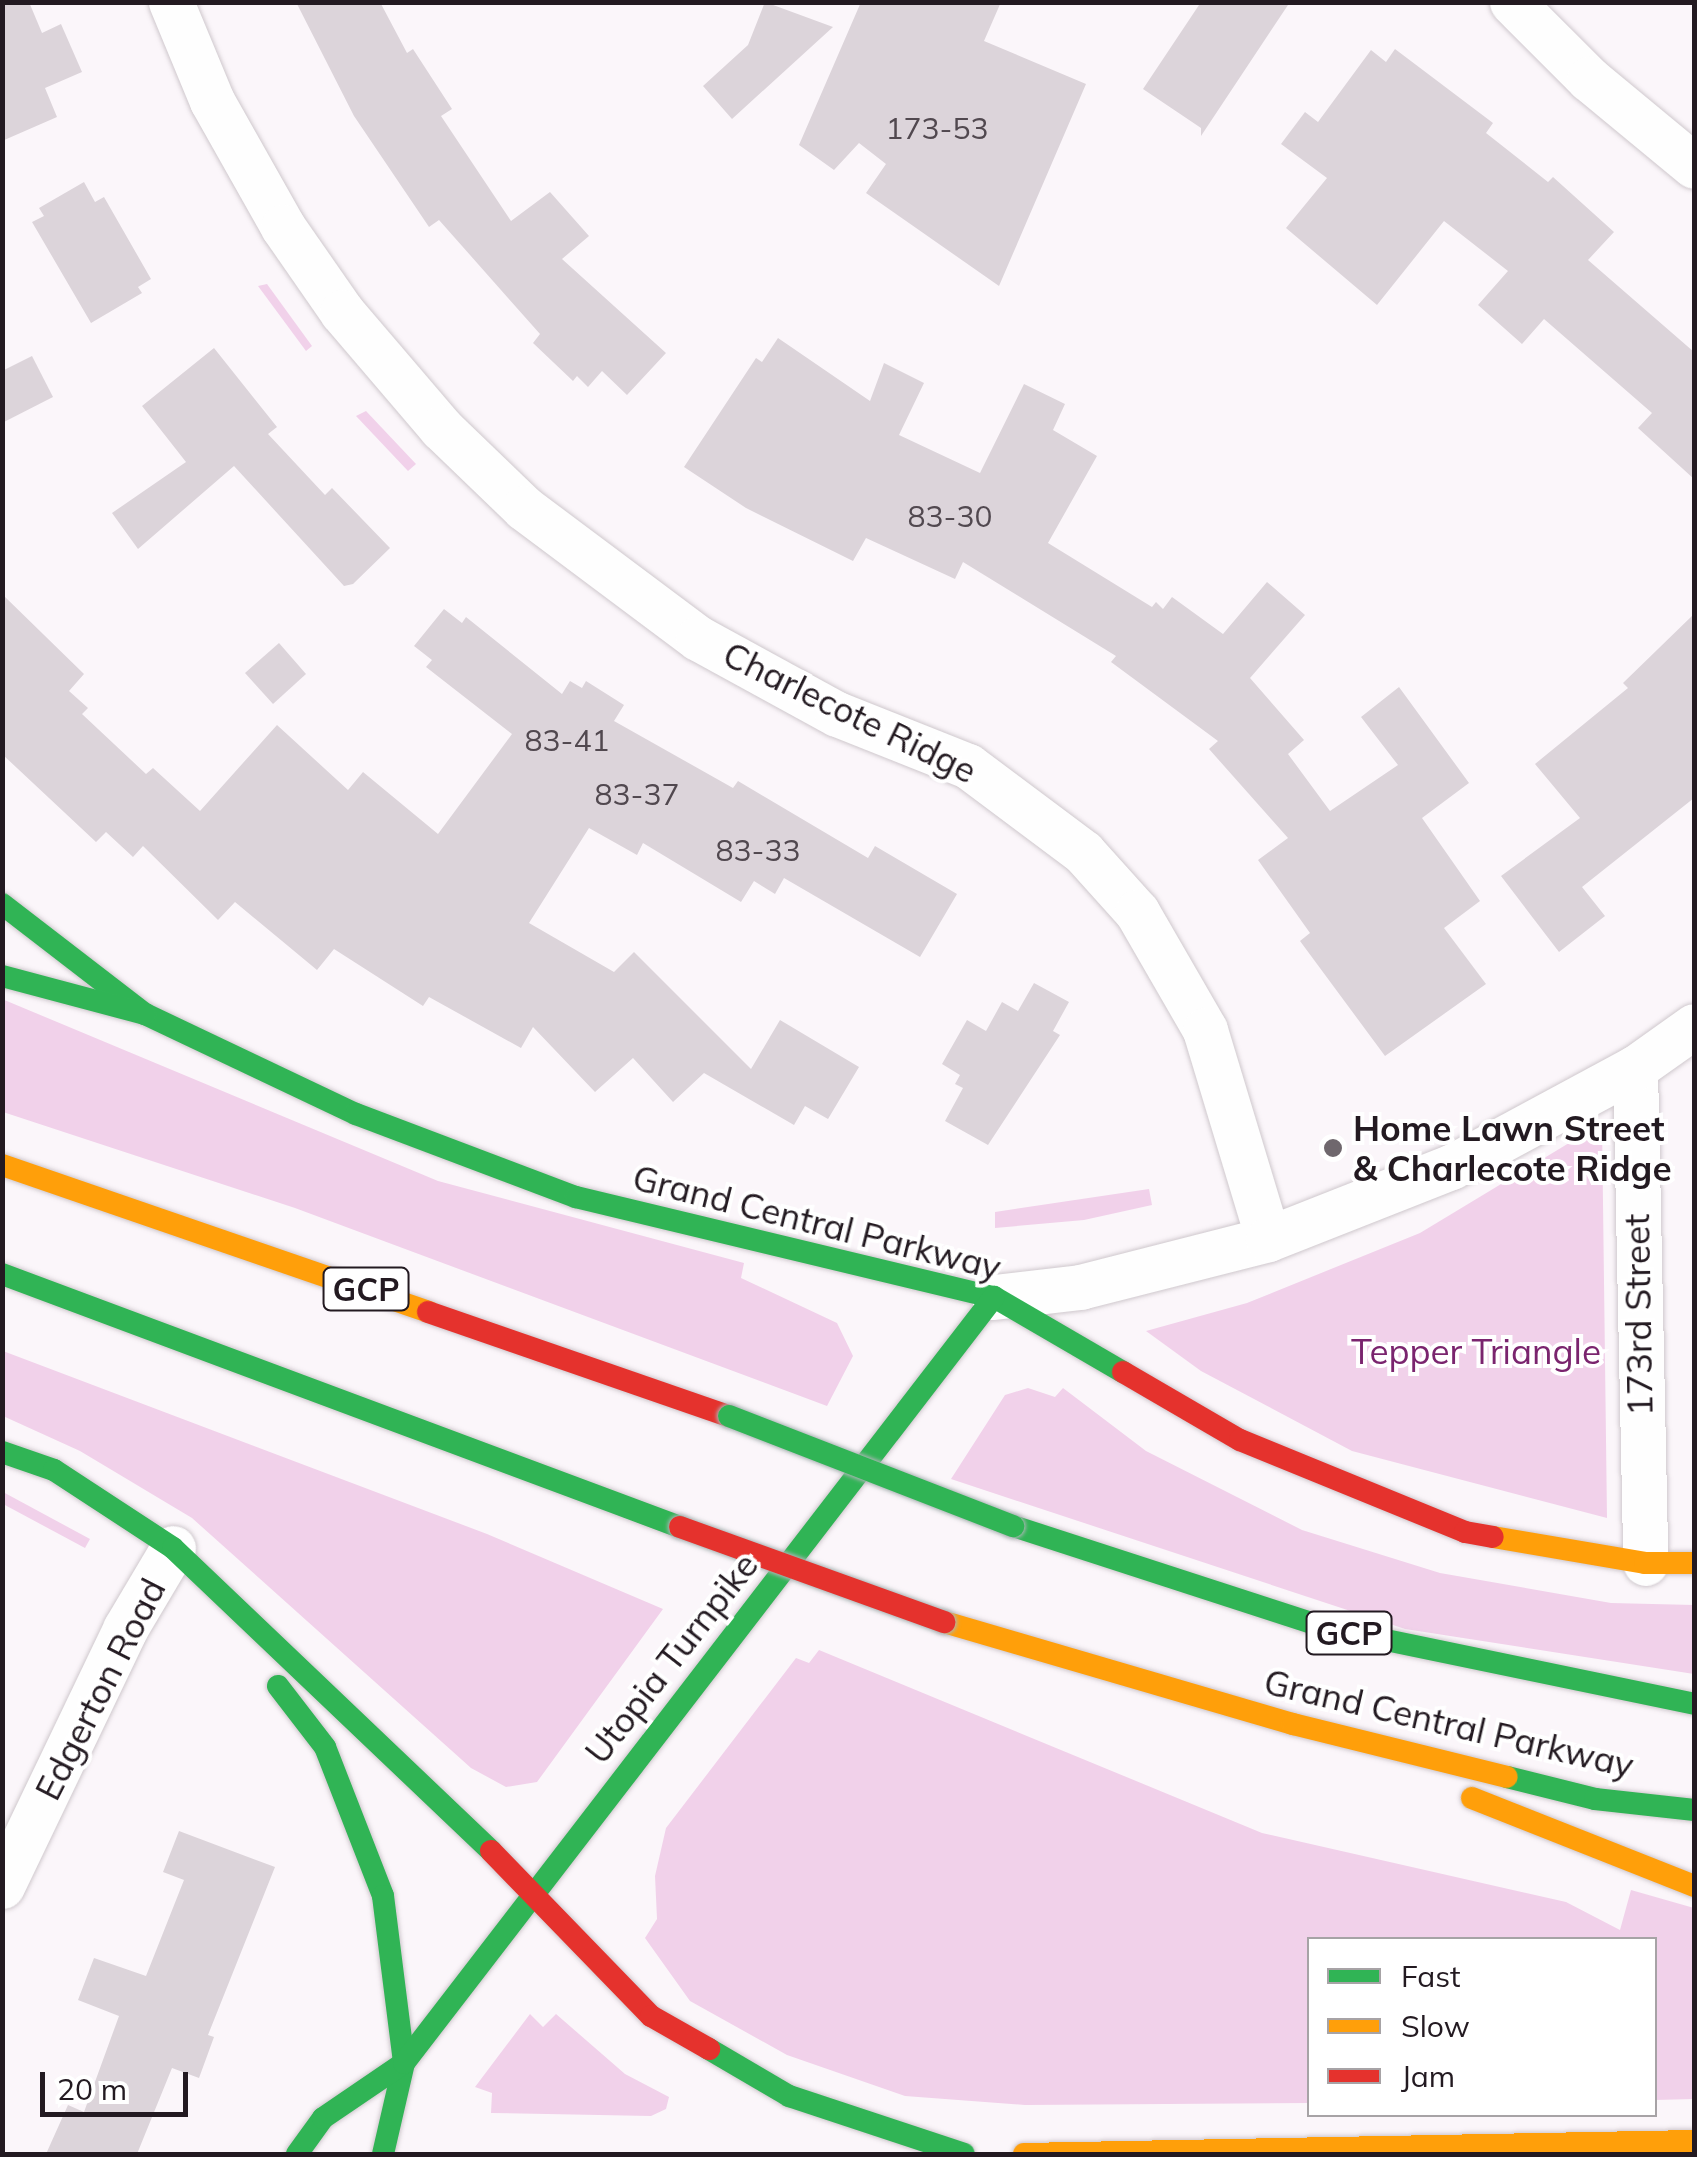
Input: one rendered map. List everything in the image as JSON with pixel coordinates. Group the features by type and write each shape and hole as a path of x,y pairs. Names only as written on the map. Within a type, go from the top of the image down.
{"main road":[{"name":"Grand Central Parkway","path":"2,904 145,1014 356,1114 576,1197 994,1297 1240,1440 1464,1532 1645,1562 1694,1563"},
{"path":"2,976 145,1014"},
{"name":"Grand Central Parkway","path":"2,1165 729,1416 1013,1526 1323,1627 1694,1704"},
{"name":"Grand Central Parkway","path":"2,1274 680,1528 944,1622 1293,1724 1595,1800 1694,1810"},
{"name":"Utopia Turnpike","path":"404,2063 994,1297"},
{"path":"2,1452 54,1470 173,1548 533,1895 651,2016 789,2096 964,2154"},
{"path":"173,1548 325,1747 384,1896 404,2063 383,2154"},
{"path":"1293,1724 1694,1886"},
{"path":"297,2154 323,2118 404,2063"},
{"path":"1024,2154 1694,2141"}],"street":[{"name":"Charlecote Ridge","path":"171,2 212,100 283,226 332,297 441,428 524,508 698,638 837,714 968,766 1028,805 1094,864 1171,963 1205,1030 1268,1240"},
{"path":"1512,2 1589,79 1694,166"},
{"path":"994,1297 1080,1287 1268,1240 1450,1166 1635,1068 1694,1026"},
{"name":"173rd Street","path":"1635,1068 1645,1562"},
{"name":"Edgerton Road","path":"2,1886 125,1629 173,1548"}],"green space":[{"path":"267,284 312,346 306,351 258,286"},
{"path":"366,411 416,464 408,471 356,416"},
{"path":"2,999 438,1181 744,1263 741,1278 837,1323 853,1356 827,1406 295,1208 3,1112"},
{"name":"Tepper Triangle","path":"1602,1123 1607,1518 1352,1451 1201,1371 1146,1331 1247,1303 1420,1233"},
{"path":"1149,1189 1152,1205 1084,1220 995,1228 995,1212"},
{"path":"3,1351 487,1534 663,1609 537,1782 506,1787 471,1768 192,1518 80,1451 3,1416"},
{"path":"1028,1388 1055,1397 1063,1388 1146,1451 1302,1530 1440,1573 1611,1603 1694,1605 1694,1674 1405,1629 951,1479 1005,1395"},
{"path":"3,1492 90,1539 85,1548 3,1504"},
{"path":"819,1650 1262,1833 1566,1902 1620,1930 1631,1890 1694,1908 1694,2099 1657,2100 1657,1937 1307,1937 1307,2103 1025,2105 905,2096 787,2055 690,2001 645,1938 657,1919 655,1876 666,1828 796,1658 809,1663"},
{"path":"530,2014 543,2027 556,2014 625,2074 669,2097 666,2109 651,2116 491,2113 492,2093 475,2087"}],"building":[{"path":"2,2 29,2 42,33 61,24 82,72 45,88 57,117 2,141"},
{"path":"296,2 380,2 407,53 413,49 452,109 441,116 511,221 550,192 589,236 562,259 666,353 627,395 602,371 588,387 577,376 573,381 533,343 540,334 439,220 429,227 354,116"},
{"path":"765,2 833,27 732,119 703,86 748,45"},
{"path":"861,2 1001,2 984,41 1086,84 999,286 866,193 886,164 859,143 834,170 799,145"},
{"path":"1201,2 1290,2 1201,136 1201,128 1143,89"},
{"path":"1395,49 1493,123 1486,133 1548,182 1553,177 1614,232 1588,260 1694,352 1694,479 1638,428 1652,413 1544,319 1522,344 1478,305 1508,271 1444,221 1377,305 1286,228 1327,178 1281,144 1305,112 1318,122 1371,50 1386,62"},
{"path":"84,182 95,202 104,197 151,279 138,287 142,293 91,323 32,222 44,216 39,208"},
{"path":"778,338 870,401 884,363 924,383 899,435 980,473 1024,384 1065,404 1053,430 1097,456 1048,543 1152,607 1156,602 1163,609 1172,597 1223,634 1267,582 1305,615 1250,678 1304,740 1288,754 1330,811 1398,765 1361,717 1399,687 1469,783 1422,818 1480,901 1444,928 1486,984 1385,1056 1300,941 1310,933 1258,860 1288,838 1209,749 1218,741 1111,662 1116,656 963,562 955,579 866,538 853,561 746,508 684,467 756,358 762,362"},
{"path":"214,348 277,427 268,434 325,495 332,488 390,548 353,584 344,586 234,466 138,549 112,513 186,462 142,406"},
{"path":"32,356 53,397 2,423 2,371"},
{"path":"2,594 84,674 69,691 88,708 82,714 146,774 153,768 200,811 277,725 348,790 363,772 438,834 512,734 426,667 432,660 414,646 444,609 462,623 466,617 562,694 570,681 582,688 586,681 624,705 614,721 733,788 738,781 868,858 875,846 957,894 920,957 784,878 775,894 754,881 741,902 643,843 637,855 589,828 529,923 614,972 634,952 751,1069 780,1020 859,1067 828,1119 805,1106 794,1125 704,1073 673,1102 633,1058 595,1092 533,1027 521,1048 429,997 423,1006 334,949 317,970 235,902 218,920 143,846 133,857 106,832 96,842 2,754"},
{"path":"1694,614 1694,798 1582,887 1605,916 1559,952 1501,876 1580,818 1535,764 1628,688 1623,683"},
{"path":"279,643 306,674 273,704 245,673"},
{"path":"1034,983 1069,1002 1053,1031 1060,1035 988,1145 945,1121 963,1088 955,1084 960,1075 942,1064 967,1020 986,1031 1002,1002 1018,1011"},
{"path":"179,1831 275,1867 208,2035 214,2037 199,2078 172,2068 137,2154 46,2154 68,2105 84,2112 119,2016 78,2000 94,1958 146,1976 184,1880 163,1872"}],"traffic: fast":[{"path":"2,904 145,1014 356,1114 576,1197 994,1297 1123,1372"},
{"path":"2,976 145,1014"},
{"path":"2,1274 680,1527"},
{"path":"297,2154 323,2118 404,2063 994,1297"},
{"path":"729,1416 1013,1526"},
{"path":"2,1452 54,1470 173,1548 491,1851"},
{"path":"1013,1526 1323,1627 1694,1704"},
{"path":"278,1686 325,1747 383,1896 404,2063 383,2154"},
{"path":"1507,1777 1595,1799 1694,1810"},
{"path":"709,2049 789,2096 964,2154"}],"traffic: slow":[{"path":"2,1165 428,1312"},
{"path":"1493,1537 1645,1563 1694,1563"},
{"path":"944,1622 1293,1724 1507,1777"},
{"path":"1472,1798 1694,1886"},
{"path":"1024,2154 1694,2141"}],"traffic: jam":[{"path":"428,1312 729,1416"},
{"path":"1123,1372 1240,1440 1465,1532 1493,1537"},
{"path":"680,1527 944,1622"},
{"path":"491,1851 651,2016 709,2049"}],"place":[{"name":"Home Lawn Street & Charlecote Ridge","path":"1333,1148"}]}
